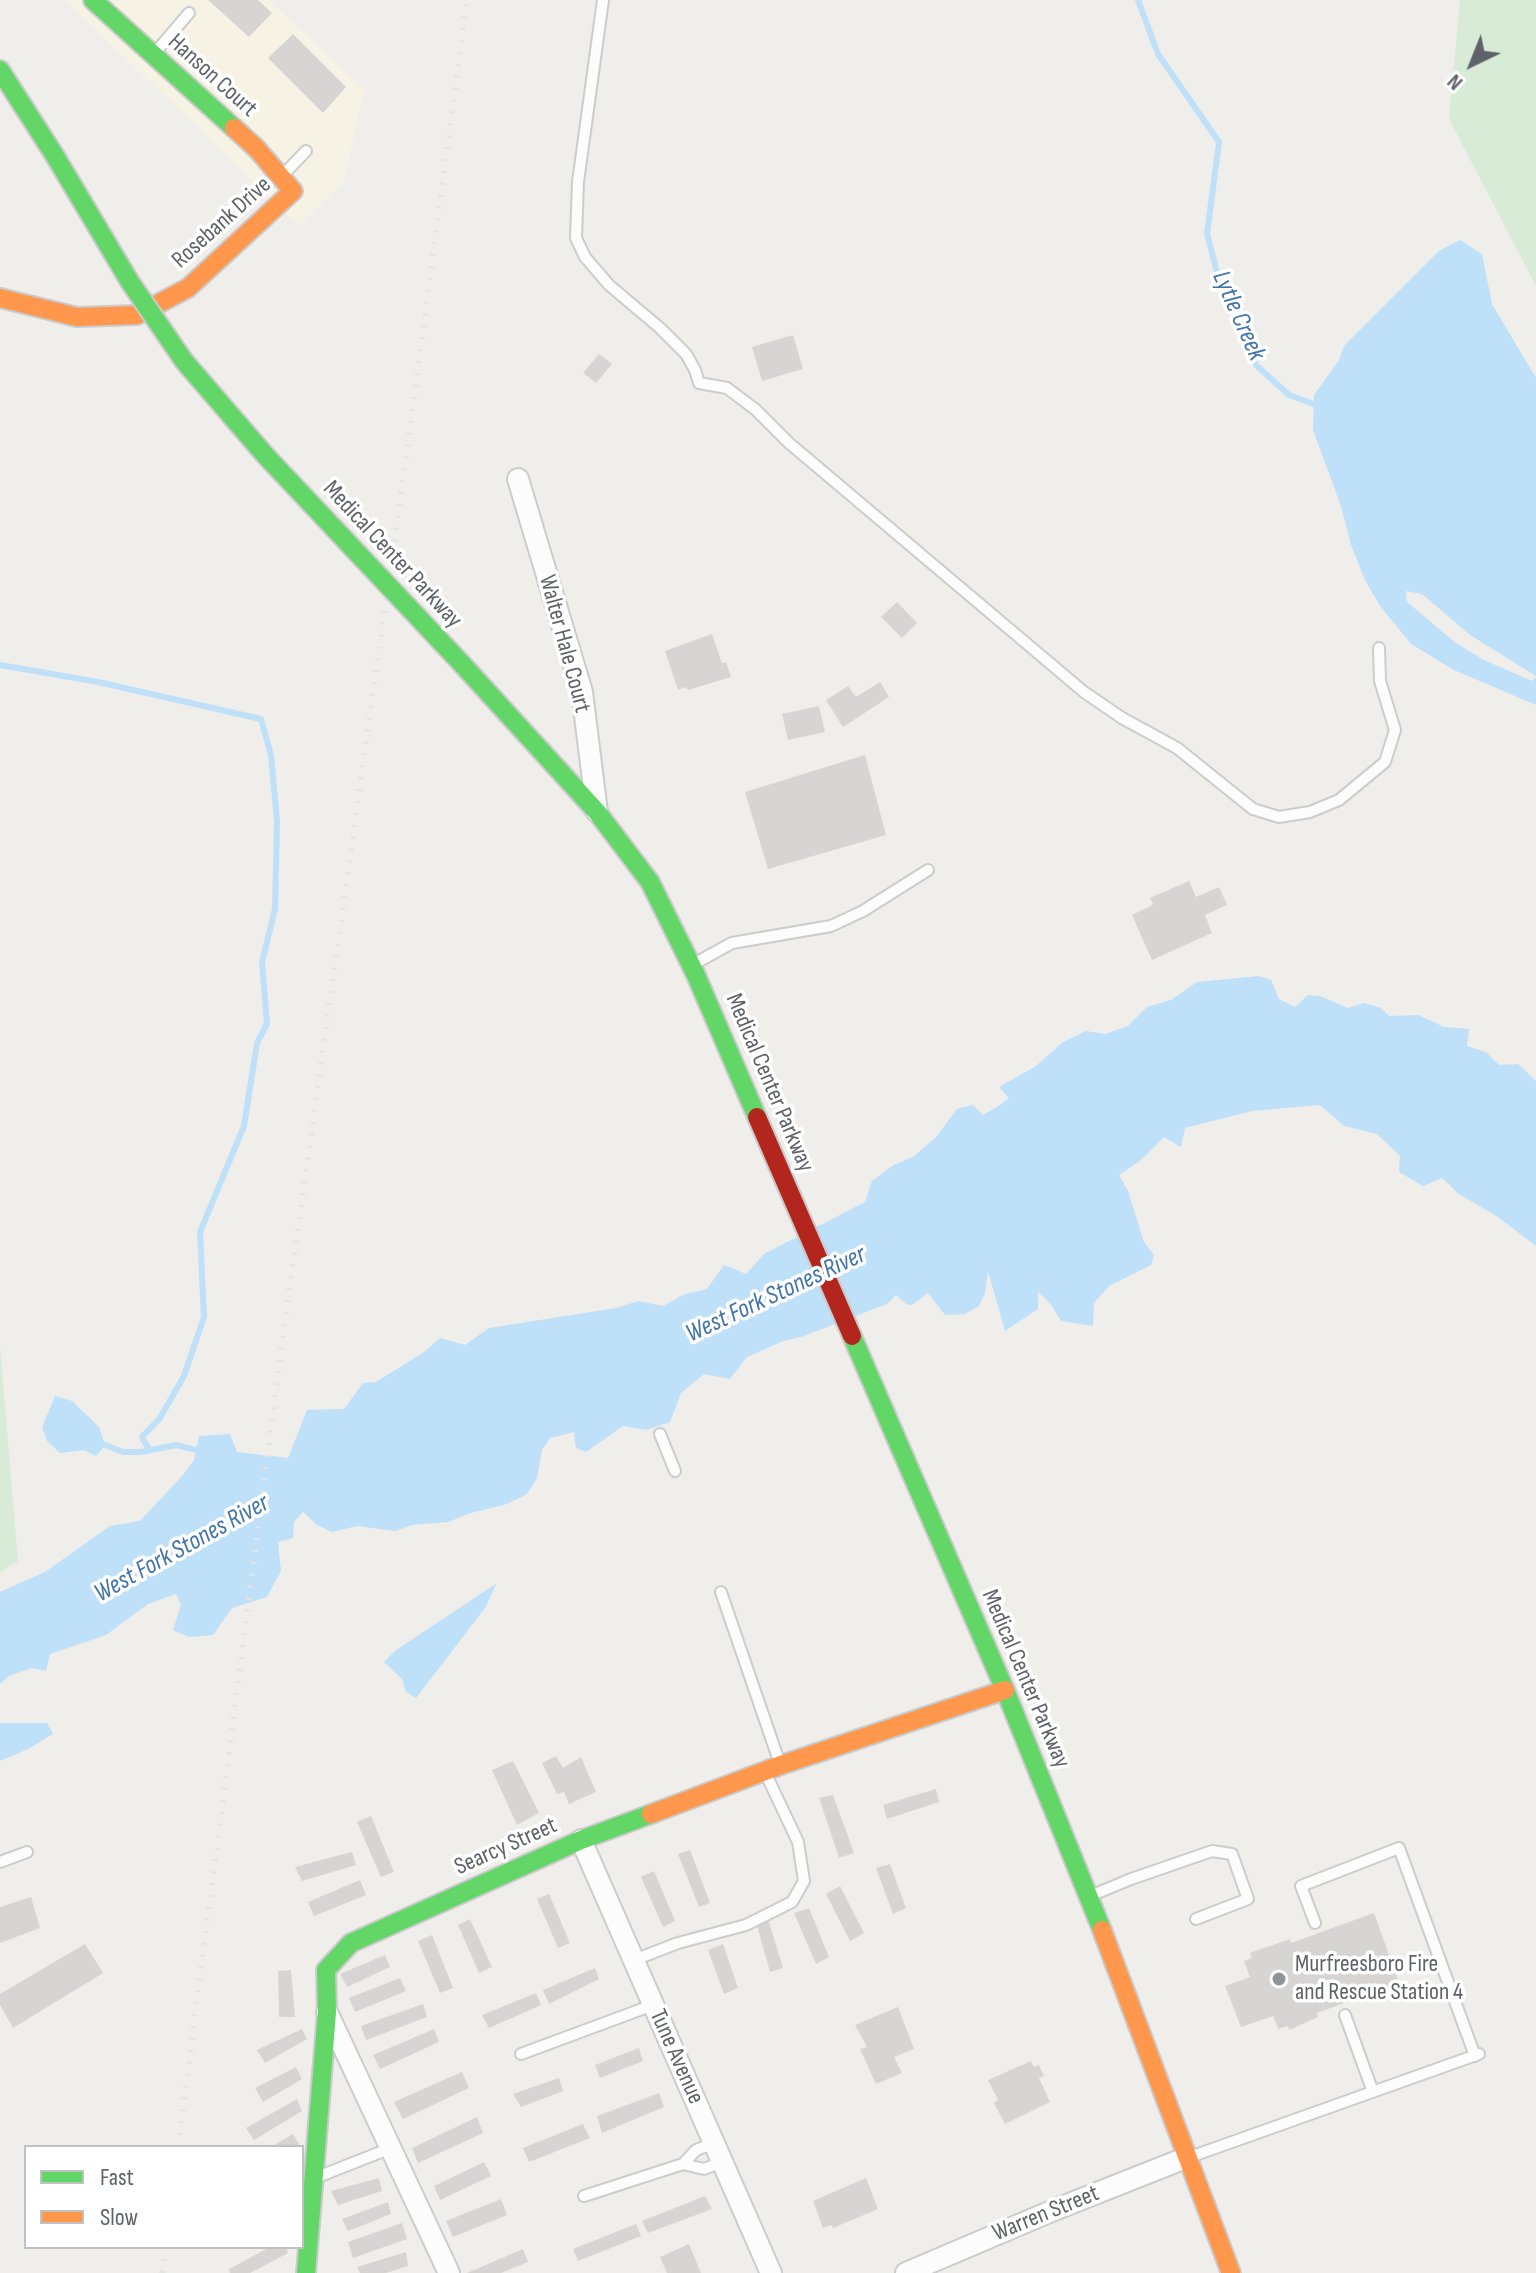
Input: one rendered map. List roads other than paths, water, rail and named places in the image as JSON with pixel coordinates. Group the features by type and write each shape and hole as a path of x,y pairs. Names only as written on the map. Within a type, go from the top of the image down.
{"main road":[{"name":"Hanson Court","path":"93,0 256,148 287,184"},
{"name":"Medical Center Parkway","path":"0,70 130,282 184,361 265,455 597,812 650,882 763,1129 1005,1690 1088,1897 1231,2273"},
{"name":"Rosebank Drive","path":"0,298 77,317 137,315 188,288 287,184"},
{"name":"Searcy Street","path":"306,2273 327,2012 326,1970 351,1943 581,1840 773,1768 1005,1690"}],"street":[{"name":"Walter Hale Court","path":"518,479 582,692 597,812"},
{"name":"Tune Avenue","path":"581,1840 771,2273"},
{"path":"327,2012 449,2273"},
{"name":"Warren Street","path":"906,2273 1188,2157"}],"lane":[{"path":"603,0 578,182 576,238 585,257 609,285 686,354 699,383 727,388 756,410 789,443 1084,692 1122,718 1177,748 1253,809 1279,817 1310,812 1339,800 1385,762 1395,730 1380,681 1379,648"},
{"path":"153,54 189,13"},
{"path":"287,184 306,151"},
{"path":"691,966 732,943 831,926 863,911 928,870"},
{"path":"660,1434 675,1471"},
{"path":"634,1960 678,1943 746,1925 792,1902 804,1881 798,1842 721,1592"},
{"path":"1188,2157 1477,2055 1399,1848 1301,1886 1315,1923"},
{"path":"1088,1897 1212,1851 1232,1854 1248,1899 1196,1919"},
{"path":"0,1862 27,1852"},
{"path":"521,2054 653,2005"},
{"path":"1345,2015 1373,2092"},
{"path":"584,2196 683,2164 696,2150 714,2143"},
{"path":"314,2178 391,2148"},
{"path":"683,2164 704,2169 722,2162"}],"water":[{"path":"1460,240 1482,254 1492,304 1536,378 1536,676 1470,635 1422,594 1406,591 1407,602 1456,643 1484,660 1532,681 1536,677 1536,705 1454,670 1411,644 1380,606 1351,545 1341,506 1313,430 1314,395 1339,360 1344,346 1439,251"},
{"name":"West Fork Stones River","path":"1259,976 1271,980 1279,999 1295,1007 1308,995 1320,996 1348,1008 1364,1003 1381,1008 1389,1016 1418,1015 1444,1027 1469,1029 1467,1046 1486,1052 1499,1065 1518,1064 1536,1081 1536,1246 1498,1217 1459,1194 1442,1178 1423,1186 1399,1172 1400,1156 1377,1134 1344,1126 1320,1105 1252,1111 1185,1128 1181,1147 1164,1137 1140,1161 1119,1175 1128,1191 1144,1242 1154,1255 1151,1265 1109,1286 1094,1303 1093,1326 1061,1321 1050,1303 1038,1292 1038,1309 1005,1331 988,1271 985,1293 979,1306 965,1314 945,1315 928,1293 912,1305 896,1295 887,1304 747,1357 730,1379 704,1374 681,1393 670,1422 646,1430 623,1426 586,1452 576,1448 574,1432 550,1438 542,1450 537,1478 527,1494 507,1504 448,1522 412,1525 395,1531 357,1526 332,1532 317,1525 303,1512 294,1522 293,1538 278,1542 281,1571 267,1597 232,1608 213,1635 189,1637 173,1630 181,1605 176,1594 148,1604 106,1635 50,1654 46,1671 32,1668 9,1676 0,1684 0,1592 45,1572 110,1526 140,1521 194,1460 199,1436 230,1434 237,1452 288,1458 307,1410 344,1409 363,1383 376,1382 424,1352 440,1338 465,1345 489,1328 616,1308 638,1301 663,1306 685,1294 707,1289 724,1265 746,1274 764,1254 865,1202 872,1181 892,1166 914,1156 936,1137 957,1109 973,1105 983,1115 1000,1105 1009,1098 999,1087 1036,1066 1063,1042 1086,1031 1105,1034 1128,1026 1147,1007 1171,1000 1197,982"},
{"path":"55,1396 72,1401 99,1427 105,1445 96,1456 84,1450 60,1453 47,1441 42,1427"},
{"path":"497,1583 485,1608 416,1698 406,1692 402,1679 384,1662 396,1650"},
{"path":"0,1723 47,1723 53,1734 0,1761"}],"waterway":[{"name":"Lytle Creek","path":"1138,0 1158,54 1219,142 1207,234 1221,287 1244,318 1256,365 1289,395 1319,406"},
{"path":"0,665 98,682 261,719 271,755 277,821 275,909 262,962 267,1024 257,1043 244,1126 200,1232 204,1317 184,1376 160,1418 142,1437 149,1450"},
{"path":"105,1445 123,1452 176,1445 196,1450"}],"railway":[{"path":"178,2145 284,1328 467,0"},
{"path":"162,2273 165,2249"}],"place":[{"name":"Murfreesboro Fire and Rescue Station 4","path":"1279,1979"}]}
